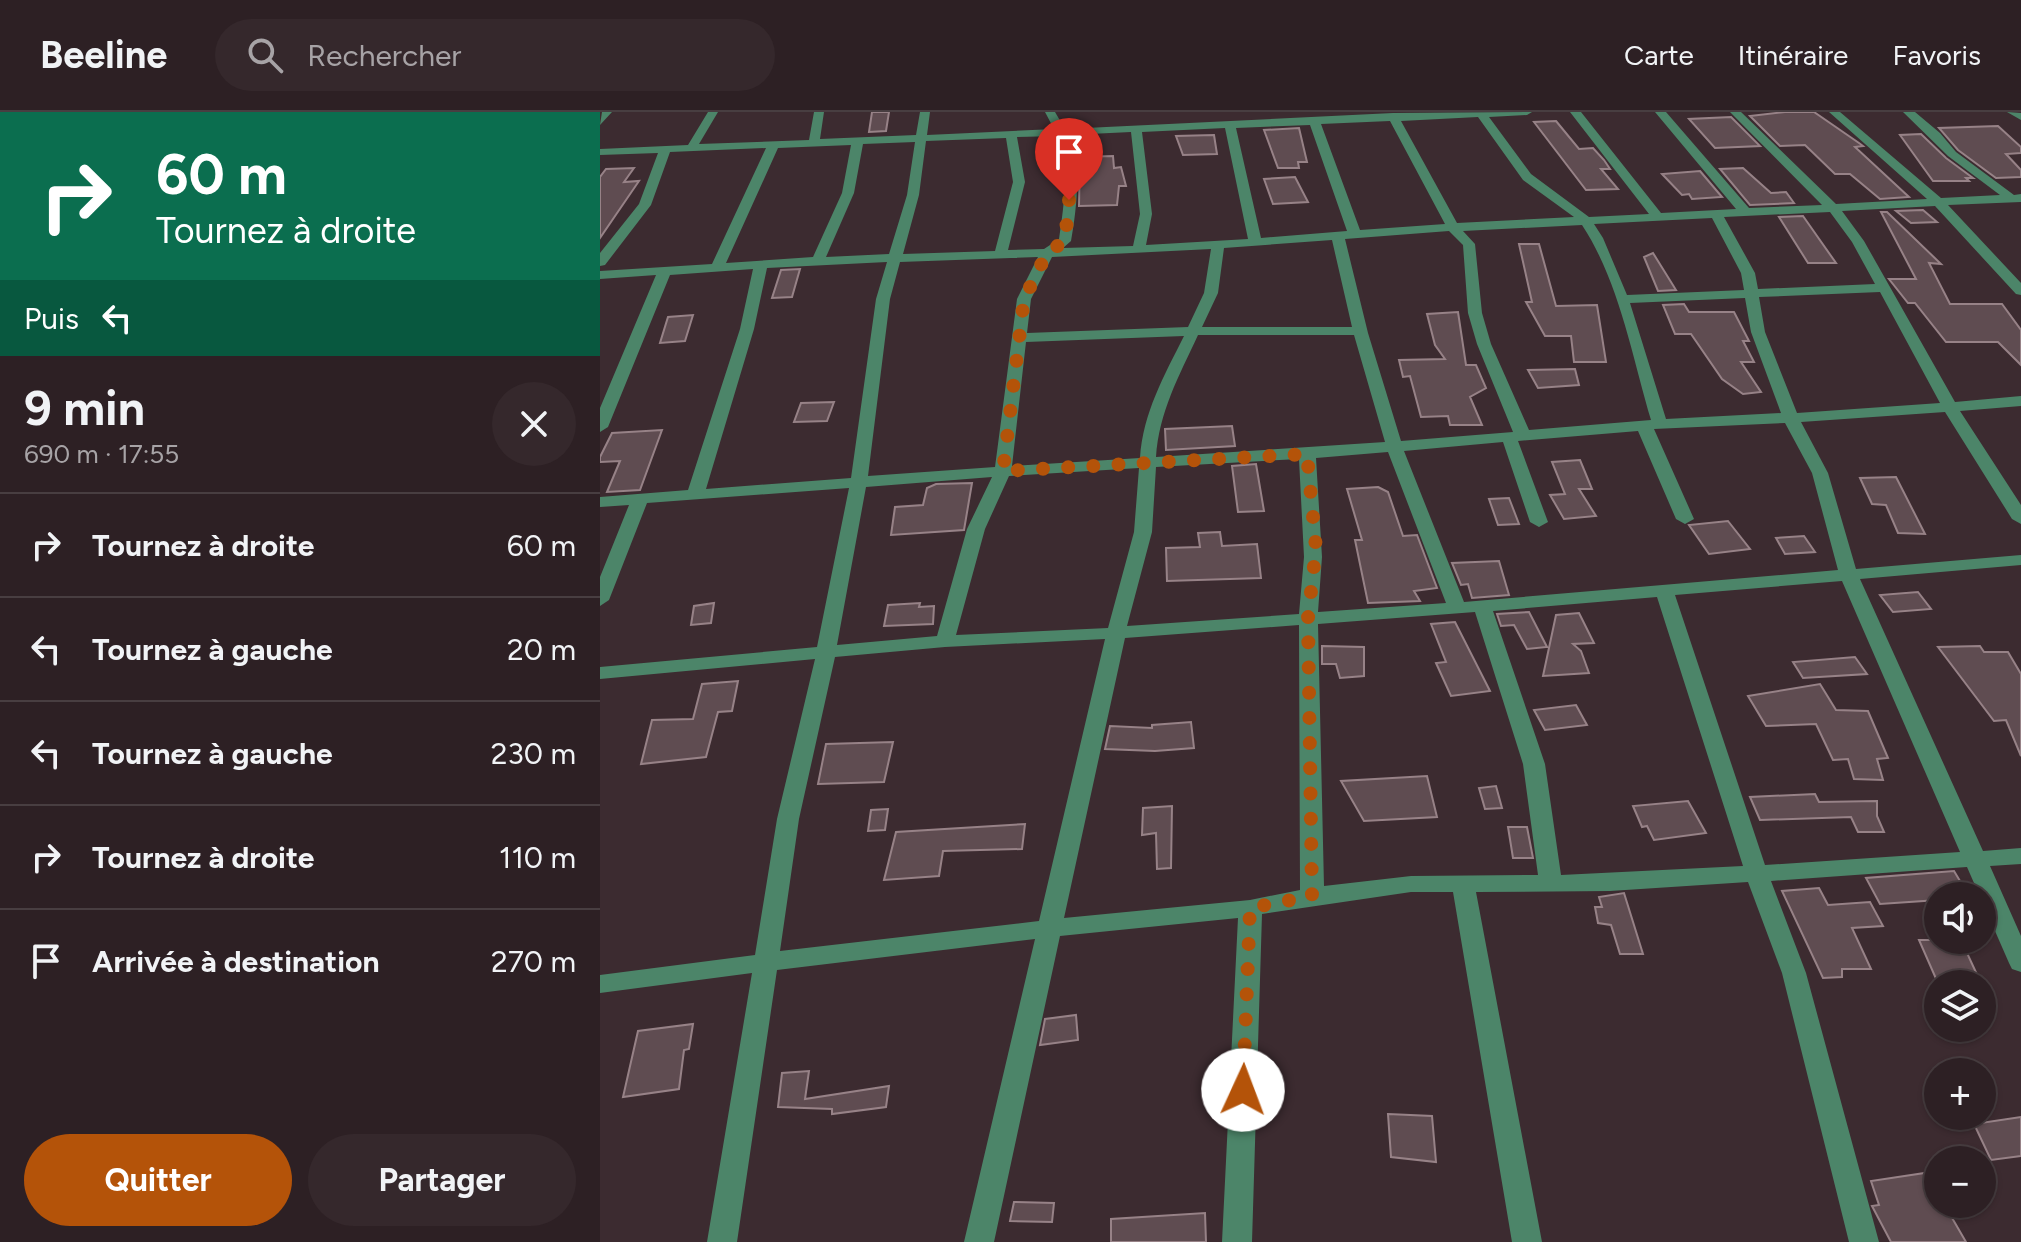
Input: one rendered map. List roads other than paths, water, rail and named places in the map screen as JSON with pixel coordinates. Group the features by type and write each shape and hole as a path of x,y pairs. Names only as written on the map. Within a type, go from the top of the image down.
{"street":[{"path":"600,122 607,112"},
{"path":"692,147 713,112"},
{"path":"814,142 819,112"},
{"path":"722,1242 788,819 826,652 858,485 881,314 913,195 925,112"},
{"path":"945,641 976,529 1003,471 1022,338 1024,299 1047,253 1065,241 1069,217 1070,146 1050,112"},
{"path":"1155,112 1161,126"},
{"path":"600,152 1136,128 1229,123 1254,117 1314,120 1364,114 1527,112"},
{"path":"1575,112 1658,217"},
{"path":"1660,112 1688,149 1747,214"},
{"path":"1735,112 1834,209 1858,241 1950,407 2021,519"},
{"path":"1834,112 1940,204 2021,291"},
{"path":"1908,112 1952,154 2017,198"},
{"path":"2012,112 2021,117"},
{"path":"1480,113 1527,177 1585,220 1601,246 1622,299 1652,425 1685,519"},
{"path":"1393,116 1453,228 1469,244 1475,313 1516,436 1539,522"},
{"path":"1314,120 1346,235 1374,387 1419,520 1457,608"},
{"path":"1229,123 1238,149 1240,177 1255,241"},
{"path":"1136,128 1146,214 1139,249"},
{"path":"1001,254 1019,182 1011,133"},
{"path":"818,261 848,193 858,140"},
{"path":"717,267 774,144"},
{"path":"600,262 645,205 665,149"},
{"path":"600,275 818,261 1218,245 1585,220 2017,198"},
{"path":"1717,215 1748,273 1758,332 1791,418 1820,473 1848,573 2021,963"},
{"path":"979,1242 1053,927 1116,633 1143,532 1147,497 1146,462 1158,405 1211,293 1218,245"},
{"path":"695,496 747,329 761,265"},
{"path":"600,427 665,271"},
{"path":"1622,299 1751,296 1884,288"},
{"path":"1022,338 1193,331 1362,331"},
{"path":"600,502 858,485 1003,471 1394,448 1652,425 2021,401"},
{"path":"1307,454 1316,548 1308,618 1312,896"},
{"path":"600,600 640,500"},
{"path":"600,673 945,641 1116,633 1457,608 2021,560"},
{"path":"1664,589 1757,875 1794,973 1864,1242"},
{"path":"1482,605 1534,764 1551,883"},
{"path":"600,984 765,960 1250,908 1312,896 1411,884 1551,883 1757,875 2021,856"},
{"path":"1463,884 1527,1242"},
{"path":"1237,1242 1250,908"}]}
